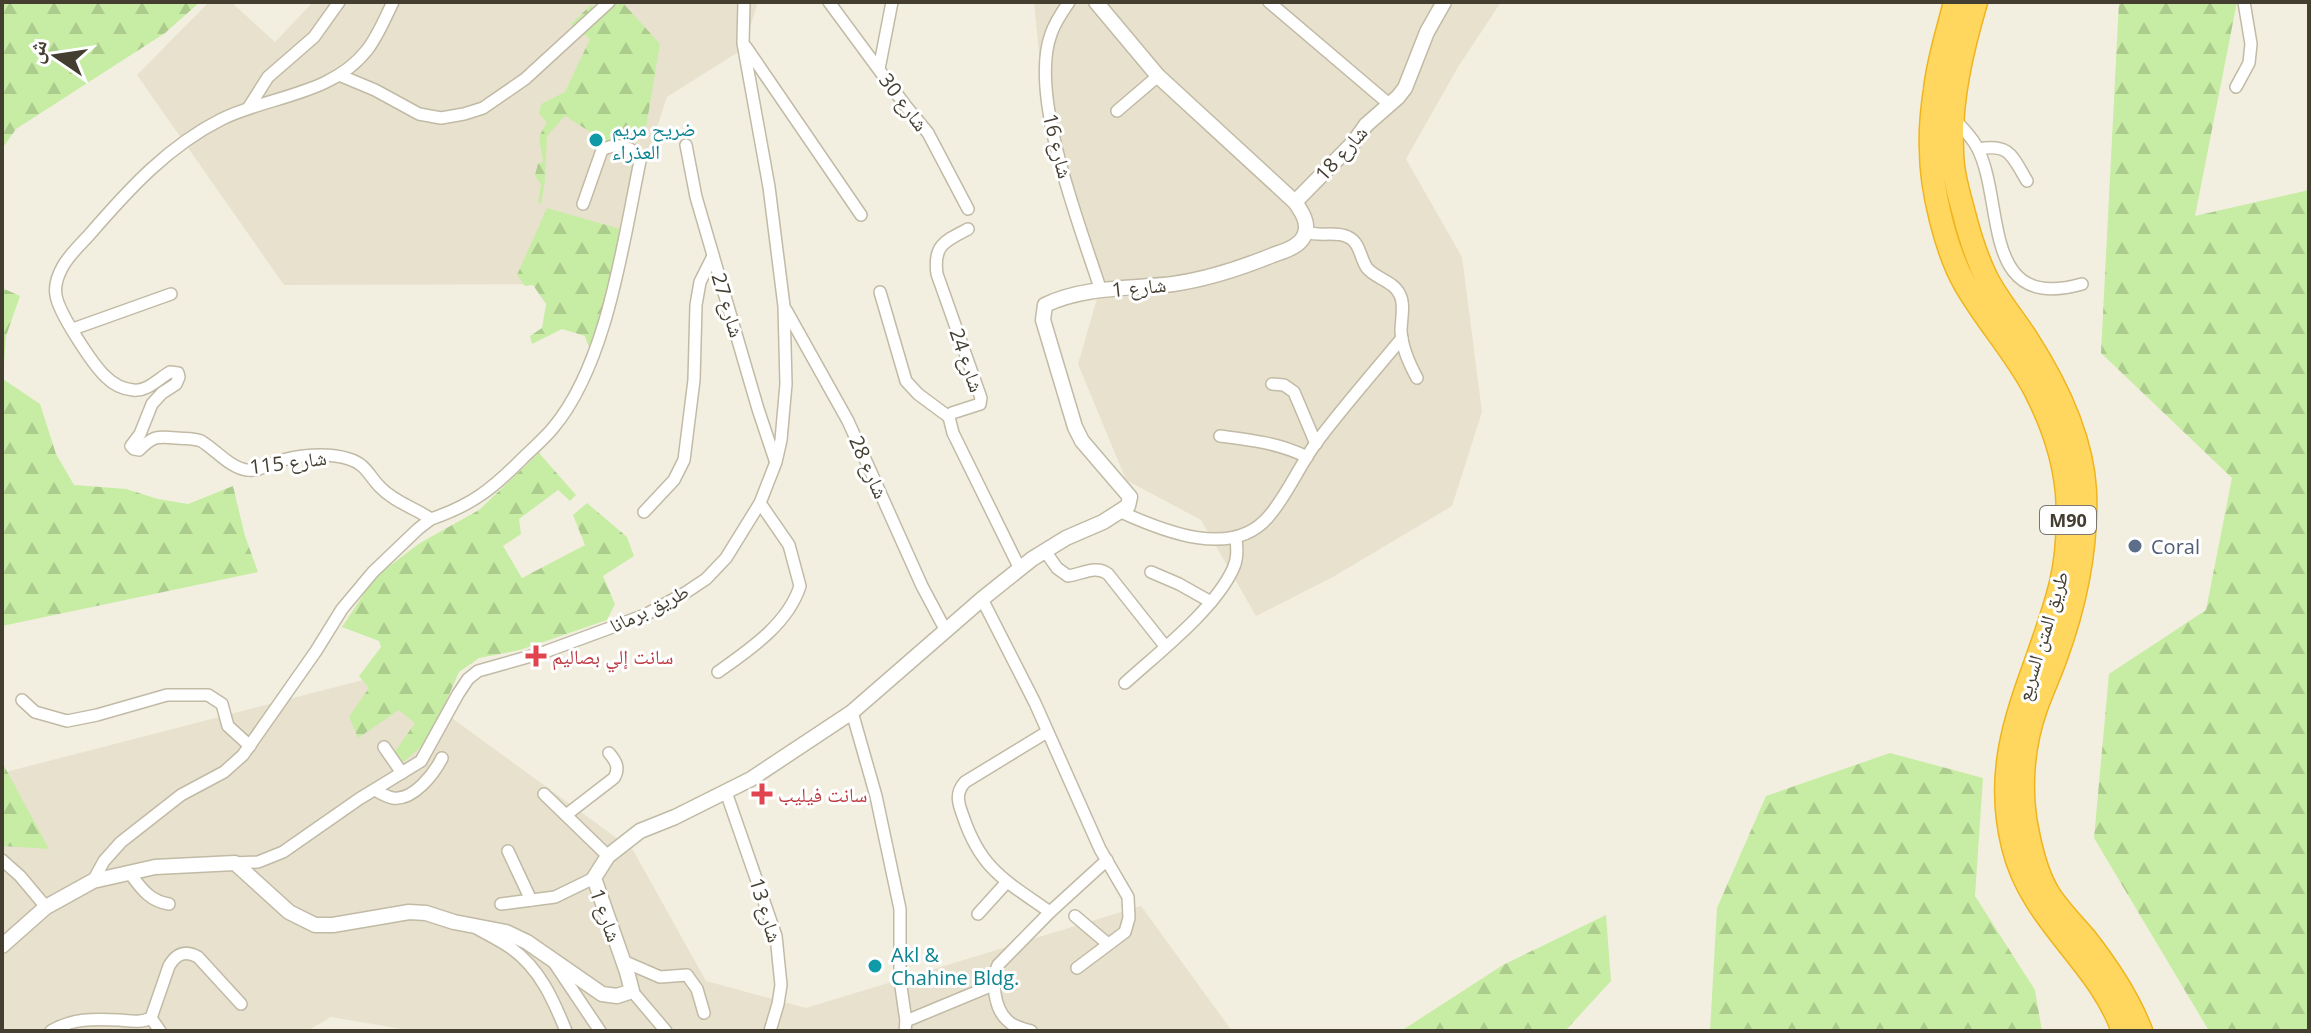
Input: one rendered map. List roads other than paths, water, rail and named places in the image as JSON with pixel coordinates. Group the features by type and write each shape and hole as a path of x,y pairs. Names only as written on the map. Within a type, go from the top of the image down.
{"highway":[{"name":"طريق المتن السريع","path":"1955,2 1935,88 1930,151 1939,212 1965,283 2034,389 2057,442 2067,490 2069,539 2061,582 2048,629 2016,716 2007,759 2006,809 2013,848 2026,883 2043,913 2104,990 2123,1031"},
{"name":"طريق المتن السريع","path":"1976,2 1955,91 1952,152 1955,180 1969,236 1987,278 2034,351 2069,417 2085,488 2085,525 2079,568 2057,656 2036,708 2025,754 2024,807 2028,835 2042,881 2051,897 2114,978 2141,1031"}],"street":[{"path":"249,107 268,77 314,37 339,2"},
{"name":"شارع 115","path":"393,2 367,50 339,75 313,88 249,107 203,129 166,155 122,196 68,258 56,281 56,296 59,307 95,364 106,377 121,387 139,390 170,372 178,373 176,384 152,404 140,434 131,446 134,449 139,450 150,438 201,441 237,467 248,471 300,457 350,459 363,465 393,498 431,519"},
{"path":"339,75 419,114 441,118 464,114 483,108 525,79 609,2"},
{"name":"طريق برمانا","path":"2,946 46,907 93,881 155,867 258,862 283,852 421,761 458,694 478,671 542,653 630,621 685,593 706,579 726,558 760,503 776,462 786,384 784,306 769,187 743,43 744,2"},
{"name":"شارع 30","path":"829,2 928,133 968,209"},
{"path":"879,69 892,2"},
{"name":"شارع 16","path":"1069,2 1050,34 1045,87 1058,153 1101,291"},
{"path":"1096,2 1158,76 1295,202 1306,222 1306,232 1347,236 1353,240 1371,272 1394,286 1401,296 1405,352 1417,378"},
{"path":"1269,2 1389,104"},
{"name":"شارع 18","path":"1295,202 1405,88 1427,32 1444,2"},
{"path":"2236,87 2249,63 2251,44 2244,2"},
{"path":"743,43 861,215"},
{"path":"1117,111 1158,76"},
{"path":"1953,118 1978,149 1999,240 2011,270 2022,281 2040,289 2064,289 2082,284"},
{"path":"93,881 104,861 121,842 190,789 234,765 316,651 342,609 373,572 431,519 467,506 504,477 553,429 579,389 607,314 640,161 635,151 610,145 602,150 583,204"},
{"name":"شارع 27","path":"686,145 696,197 776,462"},
{"path":"1978,149 1992,146 2008,151 2027,181"},
{"name":"شارع 24","path":"968,229 944,243 938,249 935,261 981,398 980,404 952,413 949,417 953,433 1020,569"},
{"name":"شارع 1","path":"632,991 594,878 608,856 640,831 751,779 852,712 1020,569 1066,538 1128,506 1130,497 1082,441 1075,427 1043,320 1045,305 1062,297 1175,284 1208,277 1293,247 1306,232"},
{"path":"644,512 674,480 684,460 694,380 696,305 700,282 713,256"},
{"path":"880,292 906,381 949,417"},
{"path":"73,329 171,294"},
{"name":"شارع 28","path":"784,306 848,421 946,631"},
{"path":"1121,512 1170,532 1189,536 1236,538 1249,534 1267,519 1316,444 1402,338"},
{"path":"1272,384 1284,385 1294,392 1316,444"},
{"path":"1220,436 1272,443 1307,457"},
{"path":"718,672 747,652 789,610 800,586 789,545 760,503"},
{"path":"1125,683 1211,602 1233,570 1237,559 1236,538"},
{"path":"1045,551 1057,568 1068,576 1096,569 1108,574 1165,646"},
{"path":"1151,572 1211,602"},
{"path":"982,599 1107,860 1128,897 1125,932 1077,968"},
{"path":"22,700 35,712 67,721 167,695 208,695 222,704 228,726 250,746"},
{"path":"852,712 876,796 900,909 900,980 906,1026 993,985"},
{"path":"1047,732 965,782 957,798 969,834 984,861 1006,883 1050,912"},
{"path":"384,747 402,773"},
{"path":"566,815 614,778 618,772 617,765 609,753"},
{"path":"375,790 392,798 406,796 435,774 442,758"},
{"name":"شارع 13","path":"726,792 776,936 781,985 770,1031"},
{"path":"544,794 608,856"},
{"path":"508,851 531,900"},
{"path":"2,860 46,907"},
{"path":"1031,1031 1017,1027 1003,1017 993,985 993,974 998,965 1050,912 1107,860"},
{"path":"235,863 289,912 315,925 333,925 409,912 426,913 506,932 527,942 602,994 617,996 632,991 666,1031"},
{"path":"129,872 149,898 169,904"},
{"path":"501,904 555,897 594,878"},
{"path":"978,914 1006,883"},
{"path":"1075,916 1108,944"},
{"path":"470,924 507,945 535,970 549,991 566,1031"},
{"path":"151,1018 169,966 174,958 183,953 198,957 241,1004"},
{"path":"623,961 660,977 687,975 697,989 704,1013"},
{"path":"555,963 600,1031"},
{"path":"51,1031 67,1022 82,1019 141,1021 151,1018"},
{"path":"151,1018 160,1031"}],"place":[{"name":"ضريح مريم العذراء","path":"596,140"},
{"name":"Coral","path":"2135,546"},
{"name":"سانت إلي بصاليم","path":"536,656"},
{"name":"سانت فيليب","path":"762,794"},
{"name":"Akl & Chahine Bldg.","path":"875,966"}]}
